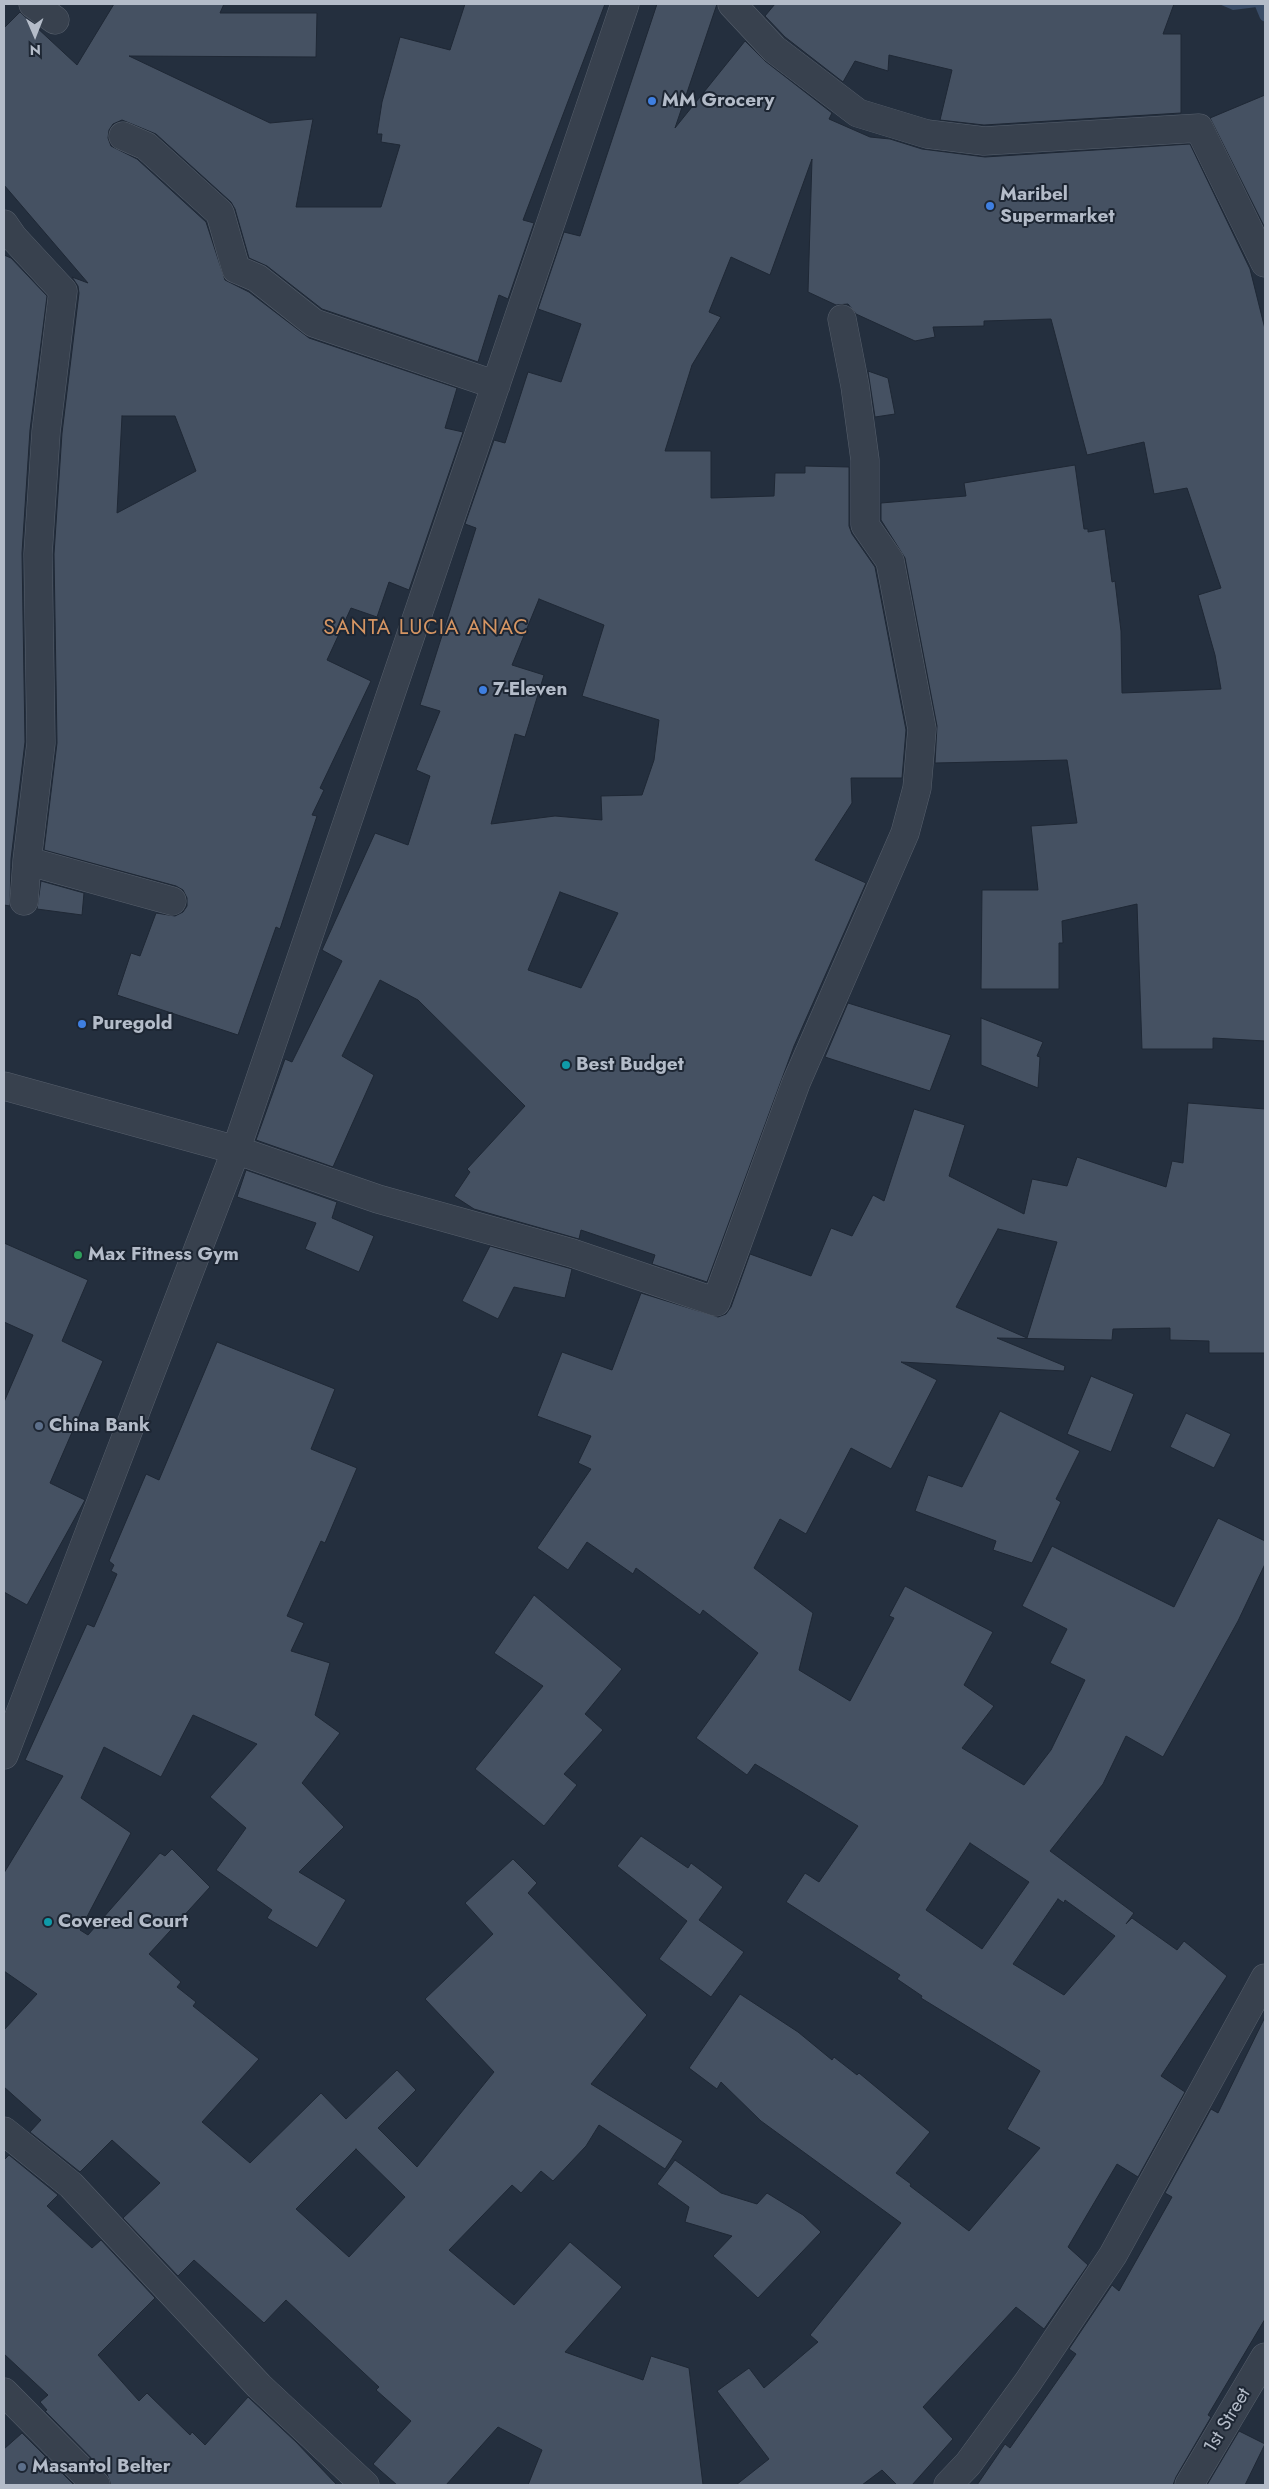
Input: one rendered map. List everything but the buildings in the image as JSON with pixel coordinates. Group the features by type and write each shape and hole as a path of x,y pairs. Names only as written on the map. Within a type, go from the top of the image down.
{"street":[{"path":"33,4 55,20"},
{"path":"4,1755 236,1150 625,4"},
{"path":"732,4 774,49 858,113 927,134 984,141 1199,128 1265,263"},
{"path":"123,136 146,146 220,214 236,269 257,278 314,323 496,385"},
{"path":"4,224 13,237 63,291 46,432 38,544 41,744 24,901"},
{"path":"4,1086 236,1150 378,1199 572,1253 716,1302 796,1083 905,833 917,788 922,729 890,561 865,525 865,460 856,386 842,319"},
{"path":"27,861 172,901"},
{"path":"948,2485 968,2464 1028,2382 1113,2255 1265,1978"},
{"path":"4,2131 71,2185 259,2386 365,2485"},
{"name":"1st Street","path":"1189,2485 1265,2357"},
{"path":"4,2392 96,2485"}],"water":[{"path":"1219,4 1265,4 1265,6 1233,10"}],"waterway":[{"path":"1260,4 1265,16"}],"place":[{"name":"MM Grocery","path":"652,101"},
{"name":"Maribel Supermarket","path":"990,206"},
{"name":"7-Eleven","path":"483,690"},
{"name":"Puregold","path":"82,1024"},
{"name":"Best Budget","path":"566,1065"},
{"name":"Max Fitness Gym","path":"78,1255"},
{"name":"China Bank","path":"39,1426"},
{"name":"Covered Court","path":"48,1922"},
{"name":"Masantol Belter","path":"22,2467"}],"district":[{"name":"SANTA LUCIA ANAC","path":"426,629"}]}
